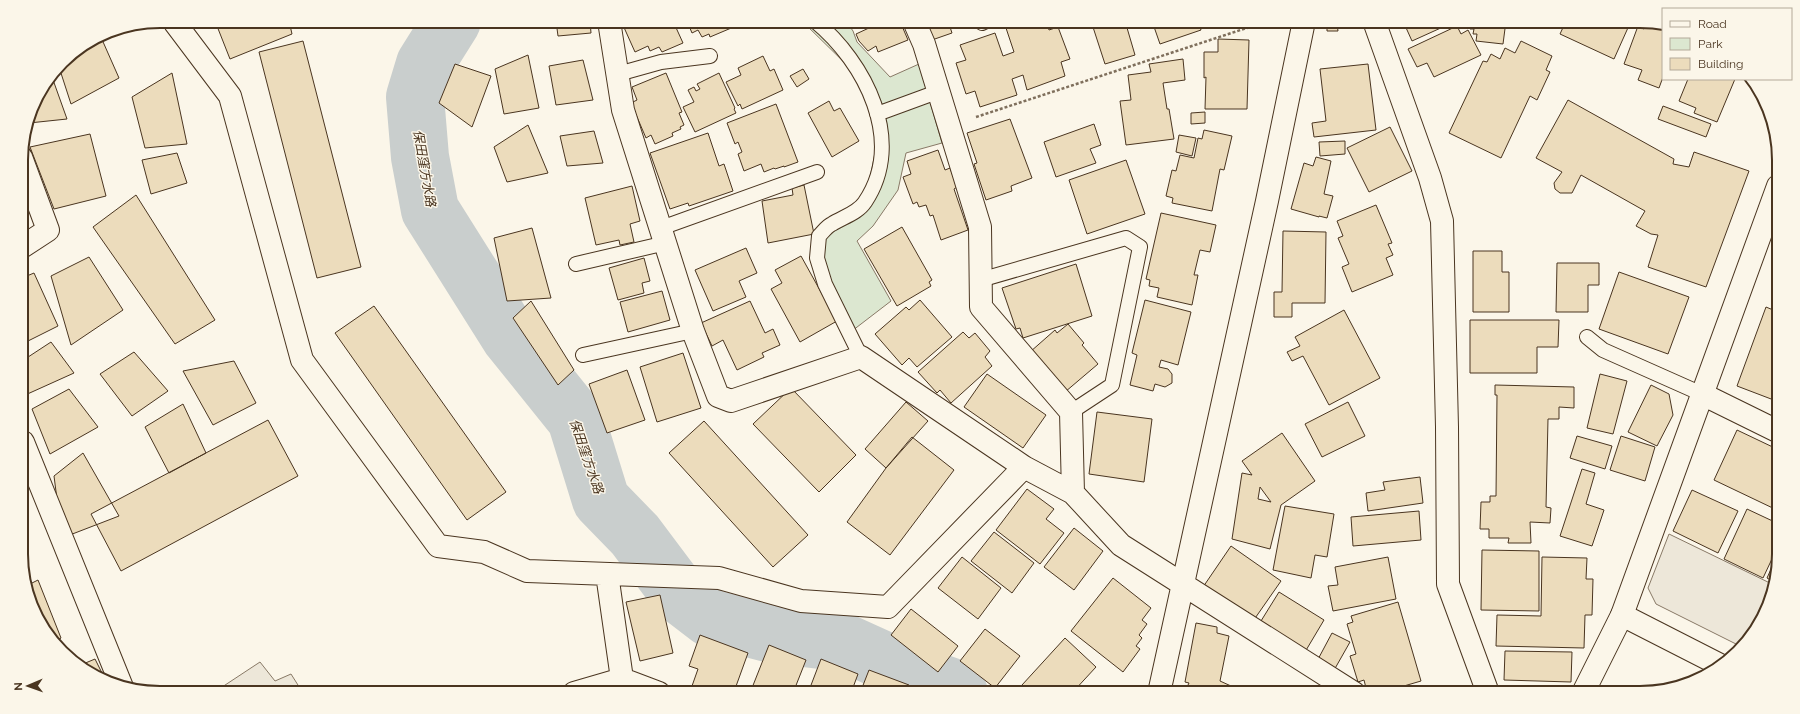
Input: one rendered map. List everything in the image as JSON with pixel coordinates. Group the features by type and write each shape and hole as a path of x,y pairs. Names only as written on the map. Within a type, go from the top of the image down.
{"street":[{"path":"179,28 230,96 302,360 438,546 484,552 527,571 719,578 801,601 888,607 1024,467"},
{"path":"610,28 623,110 693,331 718,396 731,401 861,357 1024,467 1073,493 1121,545 1343,686"},
{"path":"917,28 924,44 980,227 981,307 1071,412 1073,493"},
{"path":"1161,686 1236,334 1267,200 1303,28"},
{"path":"1376,28 1430,178 1442,221 1447,428 1448,584 1485,686"},
{"path":"28,175 48,230 28,243"},
{"path":"1586,686 1622,615 1772,202"},
{"path":"1702,394 1772,429"},
{"path":"28,454 119,679"},
{"path":"607,574 622,679"},
{"path":"1622,615 1715,663"},
{"path":"598,686 622,679 640,686"}],"lane":[{"path":"822,28 841,48 860,72 878,114 883,142 874,186 864,203 845,218 832,224 819,236 817,258 825,284 861,357"},
{"path":"618,74 661,62 710,56"},
{"path":"878,114 938,92"},
{"path":"576,264 664,236 817,172"},
{"path":"980,280 1126,238 1140,247 1112,385 1071,412"},
{"path":"582,355 693,331"},
{"path":"1587,337 1603,350 1702,394"}],"path":[{"path":"949,126 1247,28"}],"green space":[{"path":"809,28 851,28 857,42 890,77 919,64 942,143 906,153 898,190 873,226 857,241 891,301 848,334 814,238 862,196 870,177 877,144 874,117 853,71"}],"shaded area":[{"path":"1669,534 1768,582 1765,597 1758,613 1750,628 1736,644 1656,604 1648,588"},
{"path":"260,662 275,681 291,674 299,686 224,686"}],"building":[{"path":"218,28 291,28 292,34 230,59"},
{"path":"557,28 591,28 591,33 558,36"},
{"path":"624,28 676,28 683,43 662,52 659,47 650,51 648,46 635,52"},
{"path":"690,28 731,28 710,37 709,34 702,37 698,30 692,33"},
{"path":"869,28 903,28 908,40 878,52 876,46 868,51 859,41 856,34"},
{"path":"923,28 950,28 952,33 929,41"},
{"path":"1006,28 1048,28 1049,30 1058,28 1070,59 1061,62 1065,76 1027,90 1023,75 1012,79 1017,95 980,107 975,91 966,94 956,63 966,60 960,45 995,33 1003,56 1014,52"},
{"path":"1093,28 1127,28 1135,55 1105,64"},
{"path":"1154,28 1200,28 1201,30 1160,44"},
{"path":"1327,28 1338,28 1338,31 1327,31"},
{"path":"1406,28 1441,28 1412,41"},
{"path":"1453,28 1458,28 1461,34 1468,30 1481,55 1434,77 1427,63 1417,67 1408,49"},
{"path":"1505,28 1503,44 1476,41 1477,34 1473,34 1474,29 1470,29"},
{"path":"1563,28 1628,28 1614,59 1560,34"},
{"path":"1637,28 1649,28 1662,30 1662,80 1659,88 1638,80 1642,70 1624,64"},
{"path":"1218,39 1249,40 1247,109 1205,109 1206,77 1204,78 1204,52 1218,52"},
{"path":"103,41 119,78 71,104 61,73 79,55"},
{"path":"303,41 361,267 317,278 259,52"},
{"path":"1521,41 1552,56 1546,70 1550,72 1537,100 1530,96 1501,158 1449,133 1483,61 1487,62 1491,54 1500,59 1505,48 1515,53"},
{"path":"528,55 539,108 504,114 495,69"},
{"path":"763,56 770,71 774,69 783,90 742,109 740,104 738,106 726,82 741,75 738,68"},
{"path":"1183,59 1185,80 1163,83 1174,139 1126,145 1120,101 1131,100 1128,75 1151,72 1149,64"},
{"path":"583,60 593,100 556,105 549,66"},
{"path":"455,64 491,76 472,127 439,103"},
{"path":"1368,64 1376,130 1314,137 1312,123 1326,121 1320,69"},
{"path":"803,69 809,79 797,87 790,76"},
{"path":"172,73 187,144 145,148 132,97"},
{"path":"666,73 682,112 679,113 684,125 680,127 681,129 672,133 673,136 655,144 651,135 646,138 631,103 637,100 632,87"},
{"path":"719,73 736,113 695,132 683,107 694,102 688,90 694,87 696,91 700,89 697,84"},
{"path":"1688,80 1735,80 1717,122 1694,113 1696,108 1679,101"},
{"path":"54,81 67,119 33,123 38,109"},
{"path":"1568,100 1674,159 1673,164 1689,167 1694,152 1749,171 1706,287 1648,267 1658,235 1651,234 1636,226 1645,211 1581,175 1572,193 1560,193 1555,189 1554,183 1562,172 1536,158"},
{"path":"829,101 834,111 840,108 859,141 832,157 808,113"},
{"path":"776,104 798,162 764,172 761,164 744,171 738,154 742,152 738,142 735,144 727,123"},
{"path":"1663,106 1711,124 1706,137 1658,119"},
{"path":"1205,112 1205,123 1191,124 1191,113"},
{"path":"1010,119 1032,178 1011,186 1012,191 986,200 974,164 977,163 967,133"},
{"path":"1094,124 1101,145 1090,149 1096,163 1056,177 1044,142"},
{"path":"528,125 548,173 507,182 494,147"},
{"path":"1390,127 1412,171 1369,192 1347,148"},
{"path":"1204,130 1232,136 1224,170 1220,169 1212,211 1172,203 1173,198 1166,196 1172,170 1176,171 1180,155 1194,158 1198,138 1202,139"},
{"path":"594,131 603,163 567,166 560,136"},
{"path":"708,133 719,166 724,164 733,191 689,206 688,203 670,209 650,153"},
{"path":"90,134 106,196 54,209 30,147"},
{"path":"1179,135 1196,138 1192,156 1176,152"},
{"path":"1345,141 1345,154 1320,156 1319,142"},
{"path":"938,150 945,170 950,168 957,187 954,189 968,230 941,240 933,215 930,216 926,205 919,207 917,202 913,204 903,177 911,174 907,161"},
{"path":"177,153 187,183 151,194 142,160"},
{"path":"1316,157 1331,161 1324,194 1333,196 1327,218 1291,209 1304,163 1313,166"},
{"path":"1126,160 1145,214 1087,234 1069,180"},
{"path":"804,185 814,234 768,243 762,201 793,195 792,188"},
{"path":"632,186 640,221 630,224 634,242 620,245 619,240 596,245 585,198"},
{"path":"136,195 215,320 175,344 93,227"},
{"path":"1376,205 1392,243 1388,244 1393,255 1386,258 1393,275 1352,292 1342,267 1349,264 1338,238 1343,236 1337,221"},
{"path":"1161,213 1216,225 1210,252 1200,250 1194,275 1198,275 1192,305 1157,297 1159,288 1149,286 1150,280 1146,279"},
{"path":"902,227 932,280 929,282 931,286 897,306 864,249"},
{"path":"532,228 551,298 507,301 494,238"},
{"path":"1283,231 1326,232 1325,303 1292,303 1292,317 1274,317 1274,292 1282,292"},
{"path":"746,248 757,273 739,281 746,297 713,311 695,270"},
{"path":"1473,251 1502,251 1502,272 1509,272 1509,312 1473,312"},
{"path":"801,256 837,321 800,342 771,289 782,283 775,270"},
{"path":"89,257 123,310 71,345 51,276"},
{"path":"644,258 650,281 642,283 644,293 618,300 609,268"},
{"path":"1557,263 1599,263 1599,285 1588,285 1588,312 1556,312"},
{"path":"1076,264 1092,316 1023,338 1020,328 1016,329 1002,288"},
{"path":"1619,272 1689,297 1668,354 1599,329"},
{"path":"34,273 58,326 28,341 28,276"},
{"path":"662,291 670,320 628,332 620,302"},
{"path":"920,300 952,337 917,367 909,358 902,365 875,334 906,307 909,310"},
{"path":"1145,300 1191,312 1178,365 1161,360 1159,367 1168,369 1172,374 1172,383 1165,387 1155,384 1153,391 1130,385 1137,355 1132,353"},
{"path":"531,301 574,370 558,385 513,318"},
{"path":"750,301 765,333 773,329 780,345 762,353 764,357 737,370 723,340 712,346 701,323"},
{"path":"374,306 506,492 467,520 335,333"},
{"path":"1766,307 1772,310 1772,399 1737,386"},
{"path":"1344,310 1380,378 1329,405 1303,356 1292,361 1287,352 1300,346 1295,337"},
{"path":"1470,320 1559,320 1558,347 1537,347 1537,373 1470,373"},
{"path":"1068,324 1084,343 1082,345 1098,364 1065,392 1030,352 1055,330 1057,333"},
{"path":"963,332 969,338 975,333 990,351 985,357 992,366 951,403 940,390 937,393 918,372"},
{"path":"51,342 74,373 28,394 28,357"},
{"path":"134,352 168,391 132,416 100,374"},
{"path":"683,353 701,408 657,422 640,367"},
{"path":"234,361 256,403 213,425 183,371"},
{"path":"627,370 645,420 607,433 589,384"},
{"path":"987,374 1046,415 1023,448 964,407"},
{"path":"1600,374 1627,381 1613,434 1587,428"},
{"path":"1495,385 1574,387 1574,408 1559,407 1559,419 1548,419 1546,507 1551,508 1550,523 1530,522 1531,543 1508,543 1509,538 1489,538 1489,529 1480,529 1481,502 1490,502 1490,496 1496,496 1497,395 1495,395"},
{"path":"1651,385 1669,394 1673,415 1657,446 1628,432"},
{"path":"791,388 856,455 819,492 753,424"},
{"path":"69,389 98,427 50,454 32,409"},
{"path":"906,402 928,421 886,468 865,449"},
{"path":"1348,402 1365,436 1322,457 1305,424"},
{"path":"183,404 206,453 169,473 145,427"},
{"path":"1097,412 1152,419 1144,482 1089,474"},
{"path":"268,420 298,476 121,571 91,514"},
{"path":"704,421 808,535 773,567 669,453"},
{"path":"1737,430 1772,447 1772,508 1714,480"},
{"path":"1282,433 1315,481 1281,505 1270,549 1232,539 1242,473 1252,475 1242,461","holes":["1260,487 1271,502 1258,499"]},
{"path":"1577,436 1612,446 1605,469 1570,458"},
{"path":"1621,436 1655,447 1645,481 1610,470"},
{"path":"912,437 954,470 890,555 847,522 886,468"},
{"path":"83,453 119,516 62,538 54,476"},
{"path":"1582,469 1595,473 1586,504 1604,510 1592,546 1560,536"},
{"path":"1420,477 1423,503 1368,511 1366,493 1385,490 1383,482"},
{"path":"1027,489 1054,509 1046,519 1064,533 1040,564 996,530"},
{"path":"1692,490 1738,511 1718,553 1673,531"},
{"path":"1285,506 1334,514 1327,557 1315,555 1311,578 1273,570"},
{"path":"1747,509 1772,521 1772,559 1763,578 1724,559"},
{"path":"1419,511 1421,540 1353,546 1351,517"},
{"path":"1074,528 1103,551 1074,590 1044,567"},
{"path":"994,532 1034,563 1012,593 971,561"},
{"path":"1231,546 1281,581 1251,624 1201,590"},
{"path":"1482,550 1539,551 1539,611 1481,610"},
{"path":"962,557 1001,588 978,619 938,588"},
{"path":"1388,557 1396,599 1333,611 1328,586 1338,585 1335,567"},
{"path":"1542,557 1587,558 1586,579 1593,579 1592,615 1585,615 1584,648 1496,646 1497,615 1541,616"},
{"path":"1771,569 1769,579 1767,578"},
{"path":"1113,578 1151,608 1142,620 1147,624 1139,635 1142,638 1136,646 1140,649 1123,672 1071,631"},
{"path":"38,580 61,638 59,639 50,628 42,613 35,597 32,583"},
{"path":"1279,592 1324,620 1302,657 1256,629"},
{"path":"660,595 673,653 640,661 626,602"},
{"path":"1398,602 1421,681 1404,686 1366,686 1364,680 1358,682 1350,656 1356,654 1347,624 1353,622 1351,616"},
{"path":"911,609 958,646 938,672 891,635"},
{"path":"1196,623 1217,627 1217,633 1229,636 1220,681 1231,686 1188,686 1189,683 1185,682"},
{"path":"985,629 1020,656 997,686 992,686 960,661"},
{"path":"1332,633 1350,642 1333,672 1316,663"},
{"path":"700,635 748,653 736,686 692,686 698,669 689,666"},
{"path":"1065,638 1096,667 1078,686 1022,685"},
{"path":"769,645 806,660 796,686 753,686"},
{"path":"1505,651 1572,652 1571,682 1504,680"},
{"path":"95,659 102,672 86,664 85,663"},
{"path":"821,659 858,674 854,686 811,686"},
{"path":"869,670 909,685 909,686 863,686"}],"waterway":[{"name":"保田窪方水路","path":"448,28 425,64 415,97 420,157 430,210 510,337 576,419 601,500 635,535 680,595 710,618 772,634 845,643 909,672 949,686"}]}
